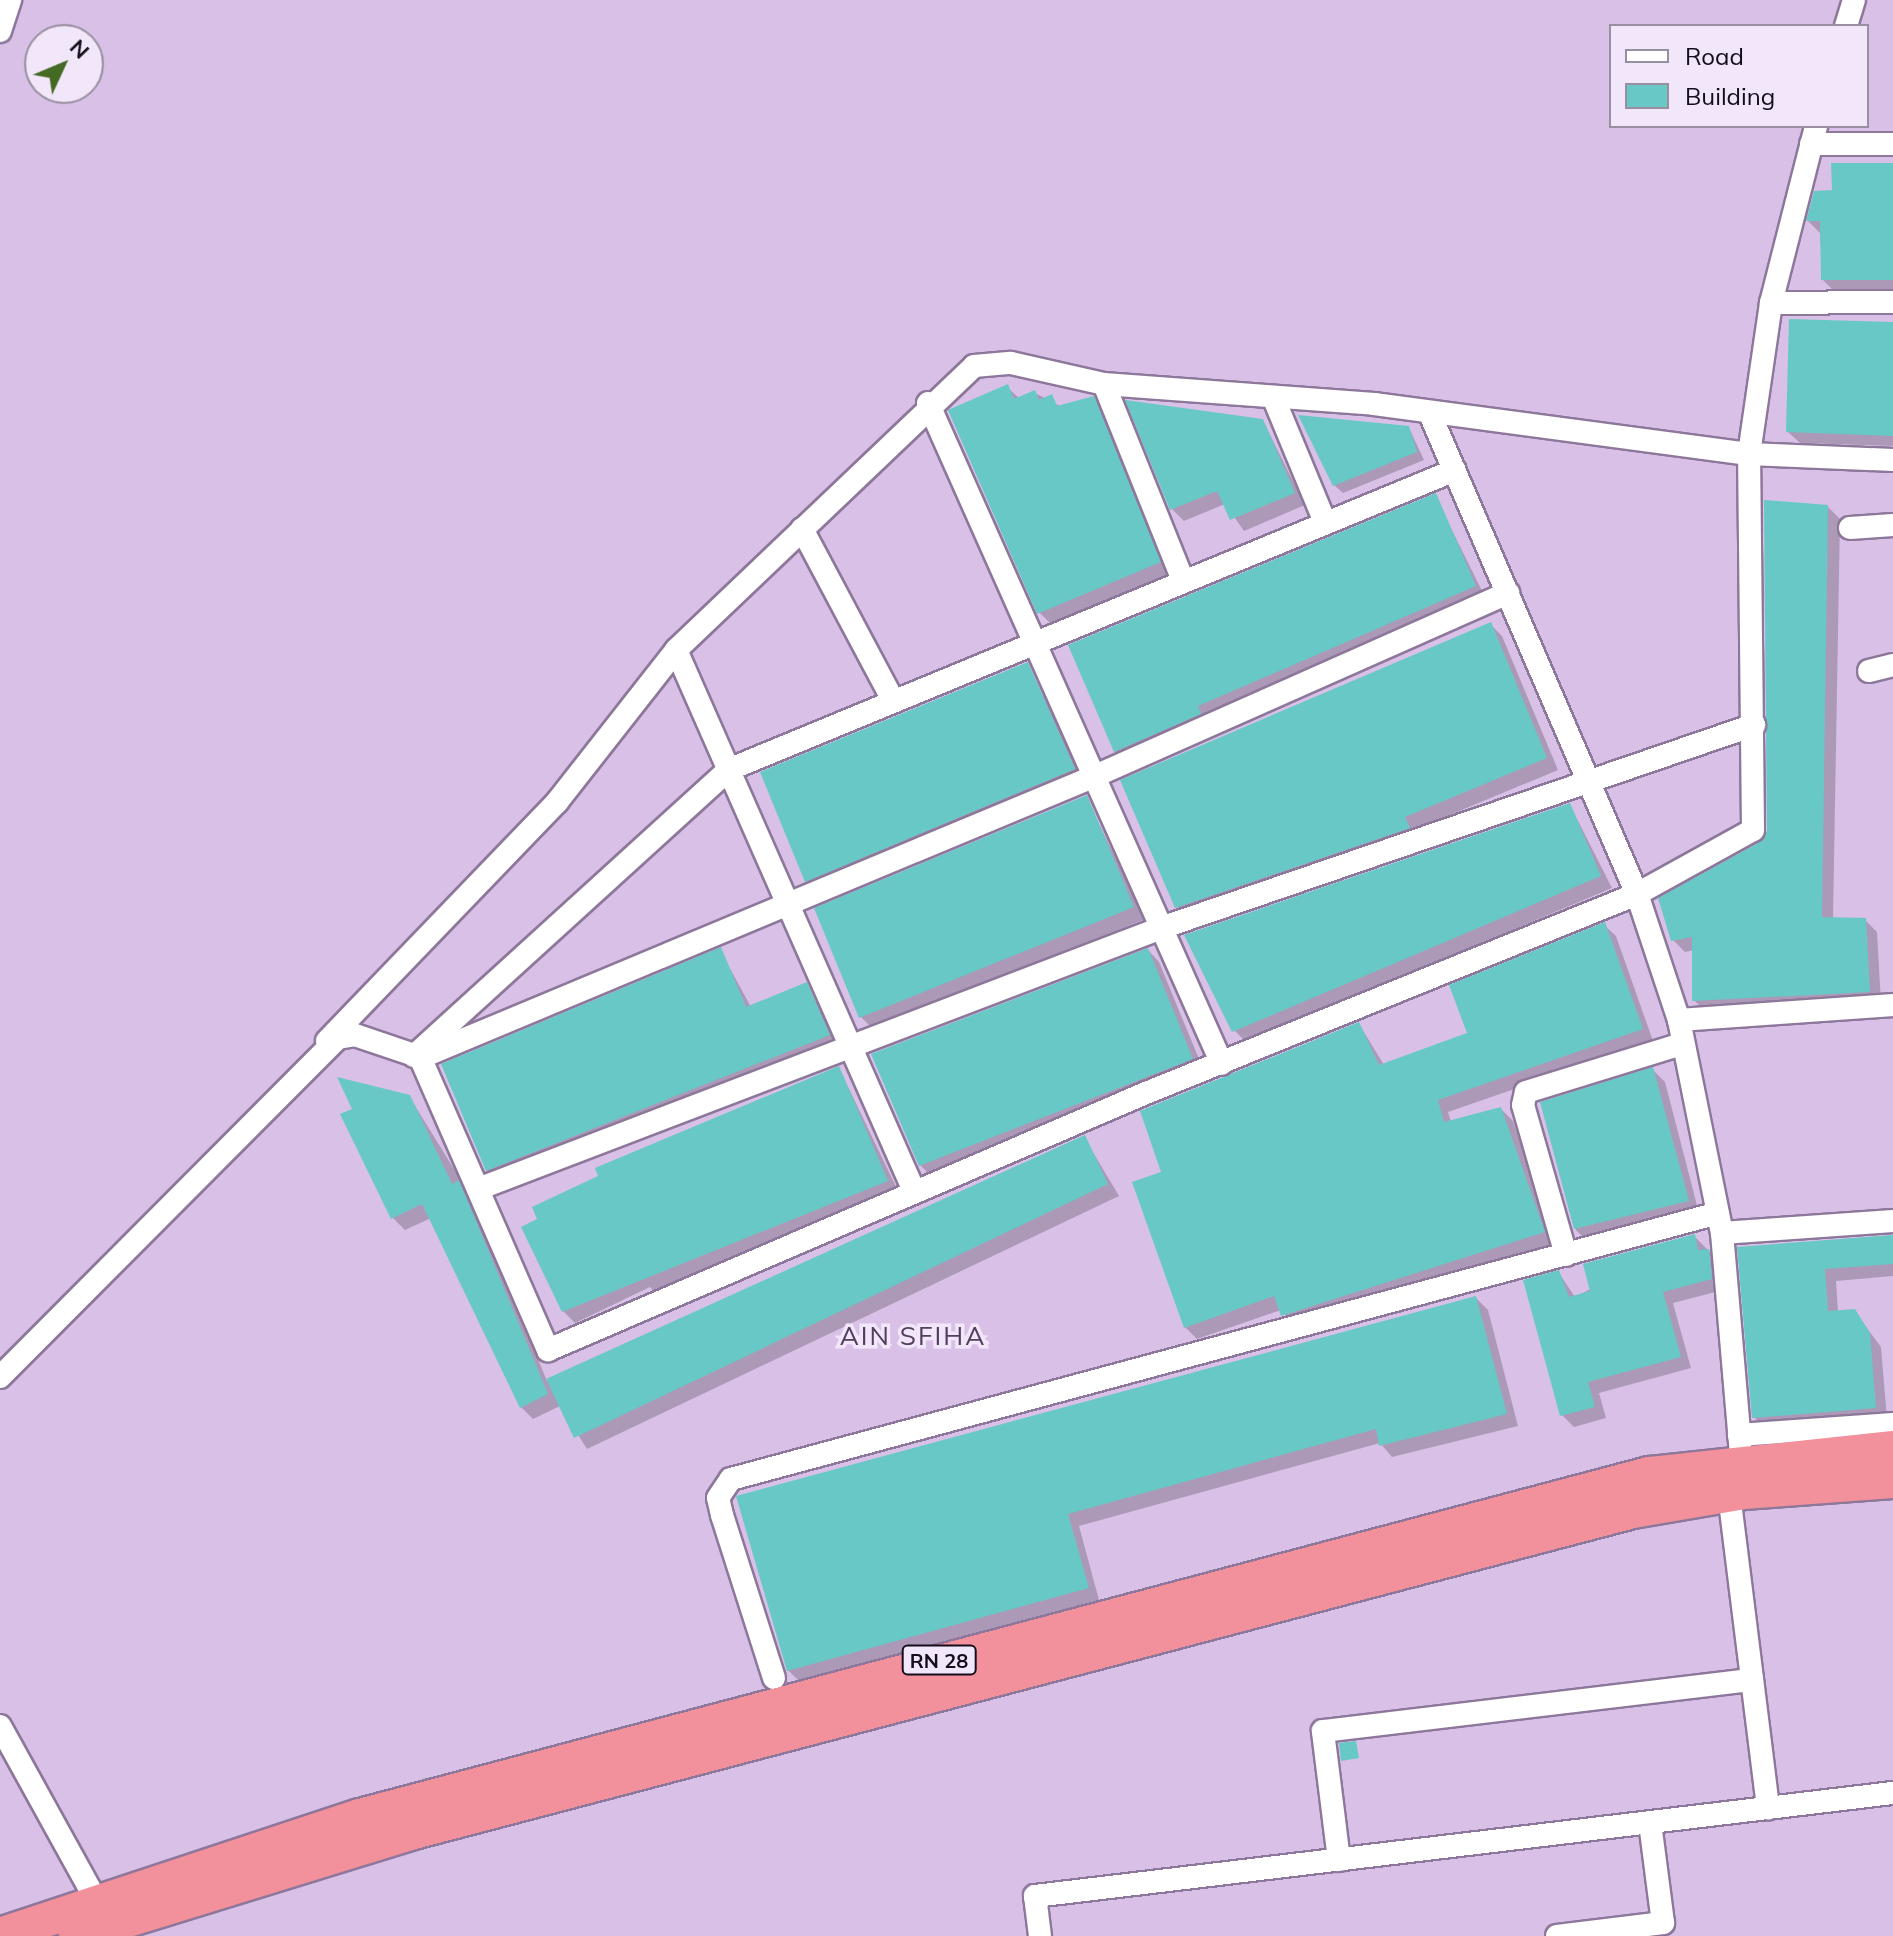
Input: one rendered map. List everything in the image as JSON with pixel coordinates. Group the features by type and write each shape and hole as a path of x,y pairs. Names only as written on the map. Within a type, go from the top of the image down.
{"highway":[{"name":"RN 28","path":"0,1935 360,1816 1649,1474 1893,1448"},
{"name":"RN 28","path":"76,1936 433,1826 1633,1511 1737,1464 1893,1481"}],"street":[{"path":"0,31 10,0"},
{"path":"1847,24 1854,0"},
{"path":"417,1057 548,1350 914,1191 1637,894 1753,830 1749,454 1771,303 1814,135 1893,144"},
{"path":"1771,303 1893,302"},
{"path":"0,1377 557,802 676,650 928,403 974,366 1011,363 1104,384 1430,414 1749,454 1893,460"},
{"path":"1104,384 1182,578"},
{"path":"1274,399 1324,520"},
{"path":"928,403 1222,1064"},
{"path":"1430,414 1637,894 1679,1020 1720,1223 1752,1680 1768,1809"},
{"path":"417,1057 728,770 1182,578 1455,470"},
{"path":"1850,528 1893,525"},
{"path":"802,529 893,700"},
{"path":"313,1057 355,1035 417,1057 786,901 1095,776 1508,593"},
{"path":"676,650 914,1191"},
{"path":"1869,671 1893,665"},
{"path":"478,1189 849,1044 1161,928 1589,778 1754,725"},
{"path":"1679,1020 1893,1005"},
{"path":"1566,1255 1523,1105 1526,1092 1682,1044"},
{"path":"774,1678 718,1498 731,1479 1566,1255 1720,1223 1893,1221"},
{"path":"1737,1464 1893,1424"},
{"path":"1339,1860 1323,1731 1752,1680"},
{"path":"0,1726 97,1902"},
{"path":"1040,1936 1035,1896 1893,1793"},
{"path":"1557,1936 1663,1923 1650,1823"}],"building":[{"path":"1831,163 1893,163 1893,280 1821,280 1820,221 1806,221 1814,191 1832,190"},
{"path":"1789,319 1893,322 1893,436 1786,432"},
{"path":"1008,384 1014,399 1035,390 1039,400 1052,394 1057,406 1094,396 1161,562 1037,614 948,410"},
{"path":"1125,400 1263,419 1295,493 1230,520 1217,491 1170,510"},
{"path":"1298,415 1409,426 1417,452 1333,486"},
{"path":"1436,493 1476,586 1198,706 1201,714 1114,752 1068,645"},
{"path":"1764,500 1828,505 1822,917 1866,918 1870,992 1692,1001 1692,937 1671,941 1658,898 1760,842 1767,831"},
{"path":"1491,622 1547,758 1405,817 1410,828 1175,908 1120,780"},
{"path":"1028,662 1075,769 805,882 760,772"},
{"path":"1087,795 1134,907 859,1018 814,908"},
{"path":"1570,803 1601,876 1232,1032 1184,935"},
{"path":"1605,922 1643,1029 1438,1100 1444,1122 1501,1107 1545,1232 1281,1316 1274,1296 1184,1328 1132,1182 1161,1172 1140,1111 1359,1022 1379,1065 1467,1033 1449,985"},
{"path":"721,947 746,1007 807,982 830,1035 486,1171 441,1064"},
{"path":"1148,948 1193,1059 919,1166 871,1054"},
{"path":"839,1066 888,1181 562,1312 521,1227 537,1219 532,1207 598,1176 595,1168"},
{"path":"1653,1067 1689,1201 1574,1229 1540,1102"},
{"path":"337,1077 410,1095 452,1184 459,1180 548,1394 520,1408 422,1204 391,1219 340,1114 352,1109"},
{"path":"1085,1135 1108,1184 574,1438 546,1379"},
{"path":"1695,1234 1698,1250 1709,1249 1712,1279 1663,1292 1681,1357 1588,1382 1595,1407 1560,1416 1523,1280 1559,1270 1569,1297 1590,1291 1583,1264"},
{"path":"1893,1235 1893,1264 1825,1269 1828,1311 1855,1309 1870,1333 1876,1408 1752,1418 1737,1247"},
{"path":"1476,1296 1507,1414 1379,1446 1376,1429 1068,1514 1089,1588 787,1671 736,1496"},
{"path":"1356,1741 1359,1758 1341,1761 1339,1743"}],"district":[{"name":"AIN SFIHA","path":"913,1336"}]}
